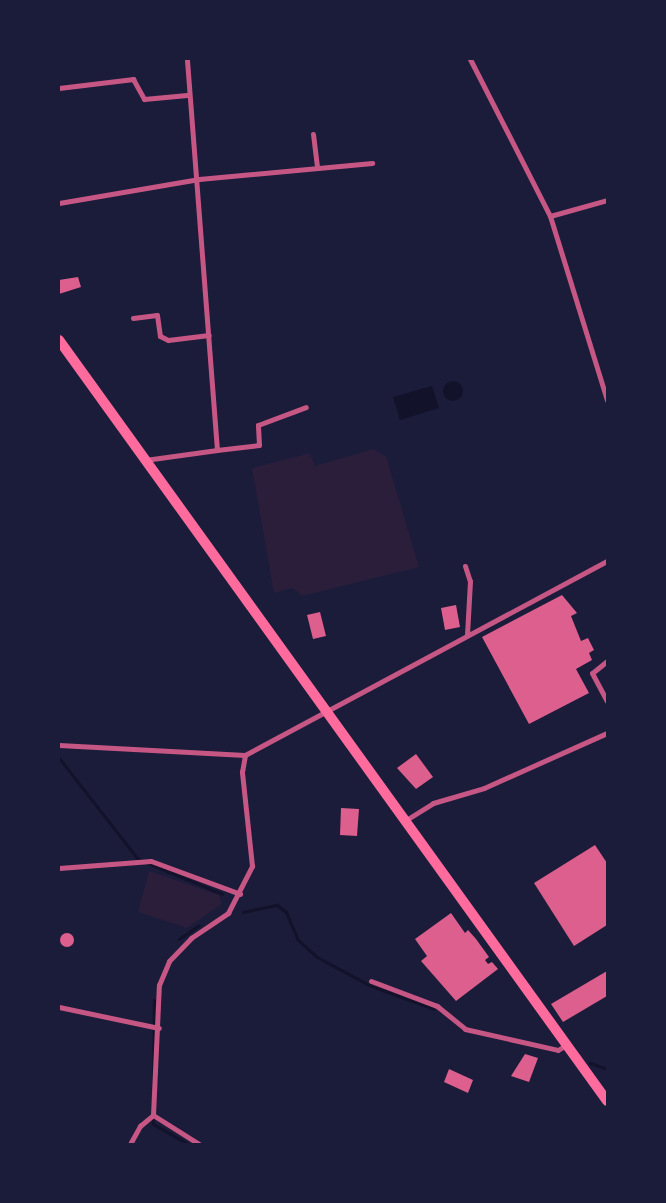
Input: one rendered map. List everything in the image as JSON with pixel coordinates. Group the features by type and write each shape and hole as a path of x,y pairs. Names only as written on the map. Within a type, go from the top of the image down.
{"highway":[{"path":"59,340 607,1101"}],"street":[{"path":"187,59 187,95 199,179 217,450"},
{"path":"470,59 550,216 606,390 607,400"},
{"path":"59,88 133,79 144,99 187,95"},
{"path":"313,134 317,168"},
{"path":"59,203 199,179 372,163"},
{"path":"550,216 607,200"},
{"path":"133,318 157,315 160,336 168,340 209,335"},
{"path":"145,460 259,445 258,425 306,407"},
{"path":"59,745 245,755 325,710 607,561"},
{"path":"465,566 470,581 467,635"},
{"path":"607,661 592,674 607,701"},
{"path":"406,820 433,803 484,788 607,733"},
{"path":"130,1144 140,1126 153,1114 160,985 169,961 191,938 228,913 240,894 252,866 242,772 245,755"},
{"path":"59,868 147,862 240,894"},
{"path":"371,981 437,1006 465,1029 558,1050 566,1045"},
{"path":"59,1007 159,1028"},
{"path":"153,1114 199,1144"}],"shaded area":[{"path":"453,381 460,384 463,391 460,398 453,401 446,398 443,391 446,384"},
{"path":"432,386 439,408 400,420 393,397"},
{"path":"373,449 386,456 419,567 302,596 293,588 274,593 252,468 310,453 315,466"},
{"path":"149,871 219,895 222,904 187,928 138,912"}],"building":[{"path":"78,277 81,287 59,294 59,280"},
{"path":"562,595 577,613 571,616 581,641 588,638 594,650 589,653 592,660 576,669 589,693 529,724 482,637"},
{"path":"456,605 460,627 445,630 441,608"},
{"path":"320,612 326,636 313,639 307,615"},
{"path":"416,754 433,777 416,789 397,768"},
{"path":"341,808 359,809 357,836 340,835"},
{"path":"595,845 607,863 607,925 574,946 534,883"},
{"path":"451,913 465,933 468,930 476,939 489,957 485,960 488,964 492,962 498,969 456,1001 421,961 427,956 415,939"},
{"path":"64,933 70,933 74,940 70,947 64,947 60,943 60,937"},
{"path":"607,971 607,996 563,1022 551,1004"},
{"path":"525,1054 538,1058 529,1082 511,1076"},
{"path":"449,1069 473,1080 468,1093 444,1082"}],"waterway":[{"path":"59,758 138,859 222,894"},
{"path":"243,912 277,905 286,912 298,940 317,957 369,985 434,1009"},
{"path":"179,939 199,925"},
{"path":"154,1000 153,1124 188,1144"},
{"path":"590,1063 607,1069"}]}
